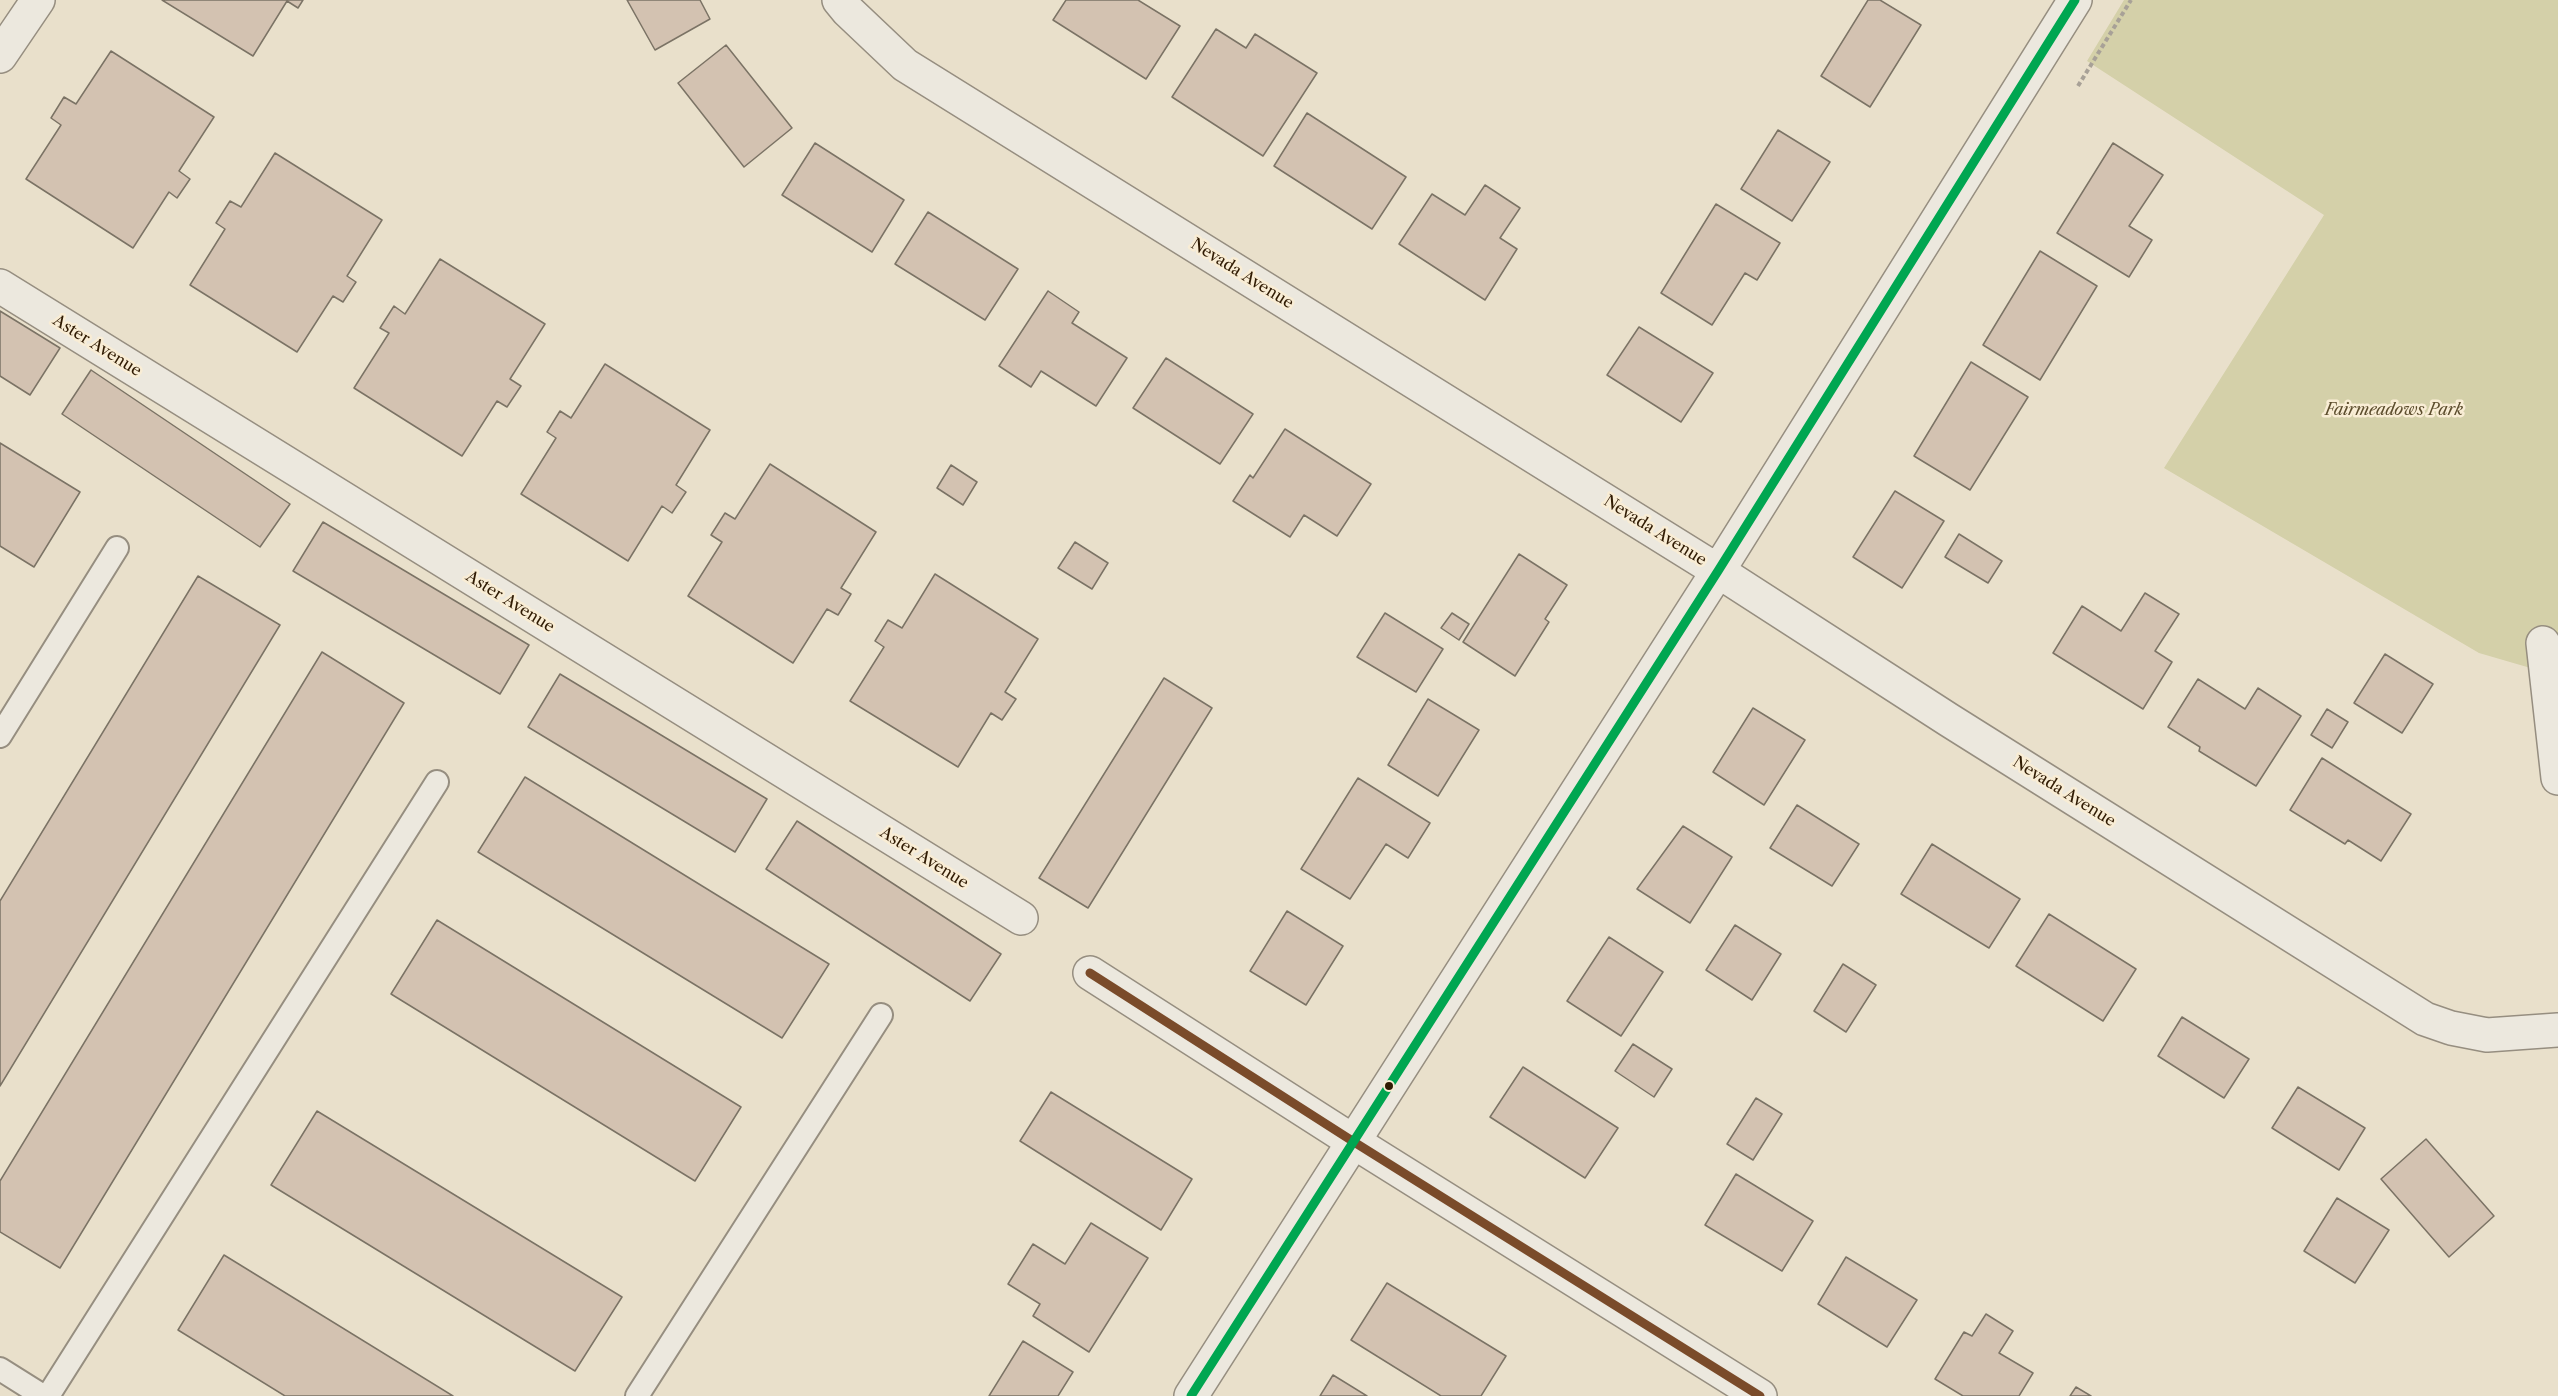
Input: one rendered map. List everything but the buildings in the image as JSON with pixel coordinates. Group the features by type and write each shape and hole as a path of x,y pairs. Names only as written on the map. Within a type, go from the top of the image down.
{"street":[{"path":"0,56 39,0"},
{"name":"Nevada Avenue","path":"839,0 904,64 1718,571 1959,726 2425,1019 2451,1029 2487,1035 2558,1030"},
{"path":"1191,1396 1718,571 2074,0"},
{"name":"Aster Avenue","path":"0,286 1021,918"},
{"path":"2543,643 2558,778"},
{"path":"1090,973 1354,1142 1760,1396"}],"lane":[{"path":"0,736 117,548"},
{"path":"48,1396 437,782"},
{"path":"638,1396 882,1015"},
{"path":"0,1369 43,1396"}],"path":[{"path":"2078,86 2131,0"}],"green space":[{"name":"Fairmeadows Park","path":"2124,0 2558,0 2558,676 2479,653 2164,468 2324,215 2087,61"}],"transit line":[{"path":"1191,1396 1718,571 2075,0"},
{"path":"1090,973 1354,1142 1760,1396"}]}
